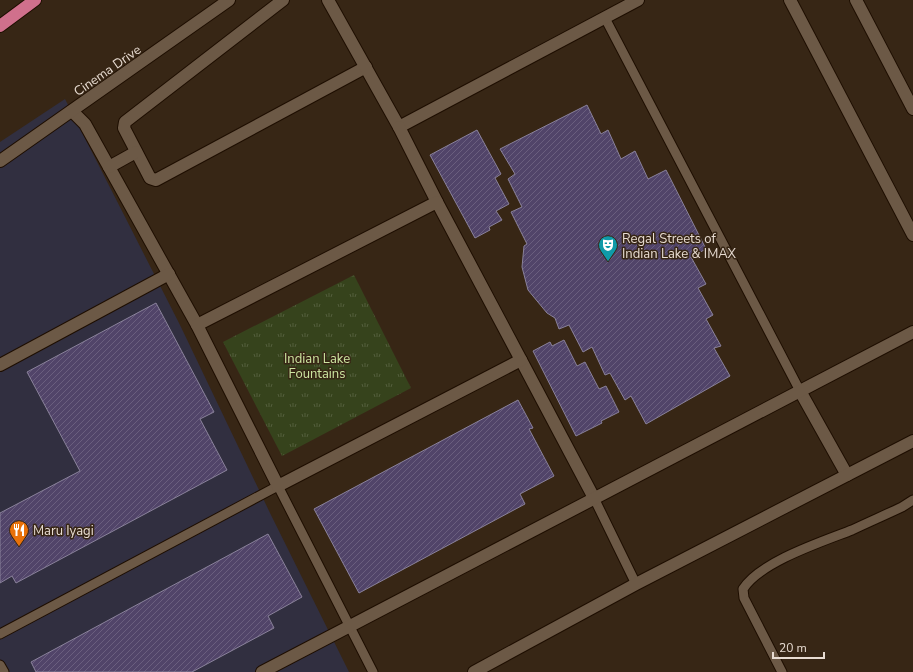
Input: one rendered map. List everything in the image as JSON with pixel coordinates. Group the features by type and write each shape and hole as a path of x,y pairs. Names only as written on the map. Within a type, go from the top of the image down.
{"highway":[{"path":"0,26 35,0"}],"street":[{"name":"Cinema Drive","path":"0,161 229,0"},
{"path":"283,0 125,122 124,128 150,178 156,180 366,67"},
{"path":"328,0 399,127 437,202 594,498"},
{"path":"399,127 638,0"},
{"path":"790,0 913,235"},
{"path":"856,0 913,109"},
{"path":"72,111 85,124 197,324 278,486 521,360"},
{"path":"109,167 136,152"},
{"path":"197,324 437,202"},
{"path":"0,365 169,274"},
{"path":"262,672 913,332"},
{"path":"800,391 847,475"},
{"path":"474,672 636,584 913,441"}],"lane":[{"path":"605,18 800,391"},
{"path":"0,634 278,486 373,672"},
{"path":"594,498 636,584"},
{"path":"782,672 744,598 743,589 748,580 763,569 807,548 902,507 913,500"},
{"path":"0,665 4,672"}],"shaded area":[{"path":"65,99 180,325 270,513 349,672 0,672 0,142"}],"green space":[{"name":"Indian Lake Fountains","path":"354,275 411,388 282,456 223,342"}],"building":[{"name":"Regal Streets of Indian Lake & IMAX","path":"587,105 601,134 608,130 621,159 635,151 648,179 666,170 706,249 691,257 706,284 698,288 713,315 706,319 721,346 714,348 730,376 646,424 631,396 625,400 610,373 605,375 592,347 583,352 569,325 559,329 555,318 547,313 528,290 522,267 524,246 527,244 511,212 522,207 508,179 515,174 500,149"},
{"path":"477,130 501,174 495,178 509,204 496,211 502,220 489,227 490,230 475,238 430,155"},
{"path":"156,303 214,412 200,419 227,470 16,583 12,576 0,583 0,513 80,471 27,372"},
{"path":"564,340 577,366 585,362 599,389 606,386 619,412 601,421 602,423 576,436 533,351 550,342 552,346"},
{"path":"518,400 533,428 529,429 554,476 520,494 525,504 359,593 314,509"},
{"path":"268,534 302,597 268,616 274,628 192,672 36,672 31,662"}],"place":[{"name":"Regal Streets of Indian Lake & IMAX","path":"608,262"},
{"name":"Maru Iyagi","path":"19,547"}]}
